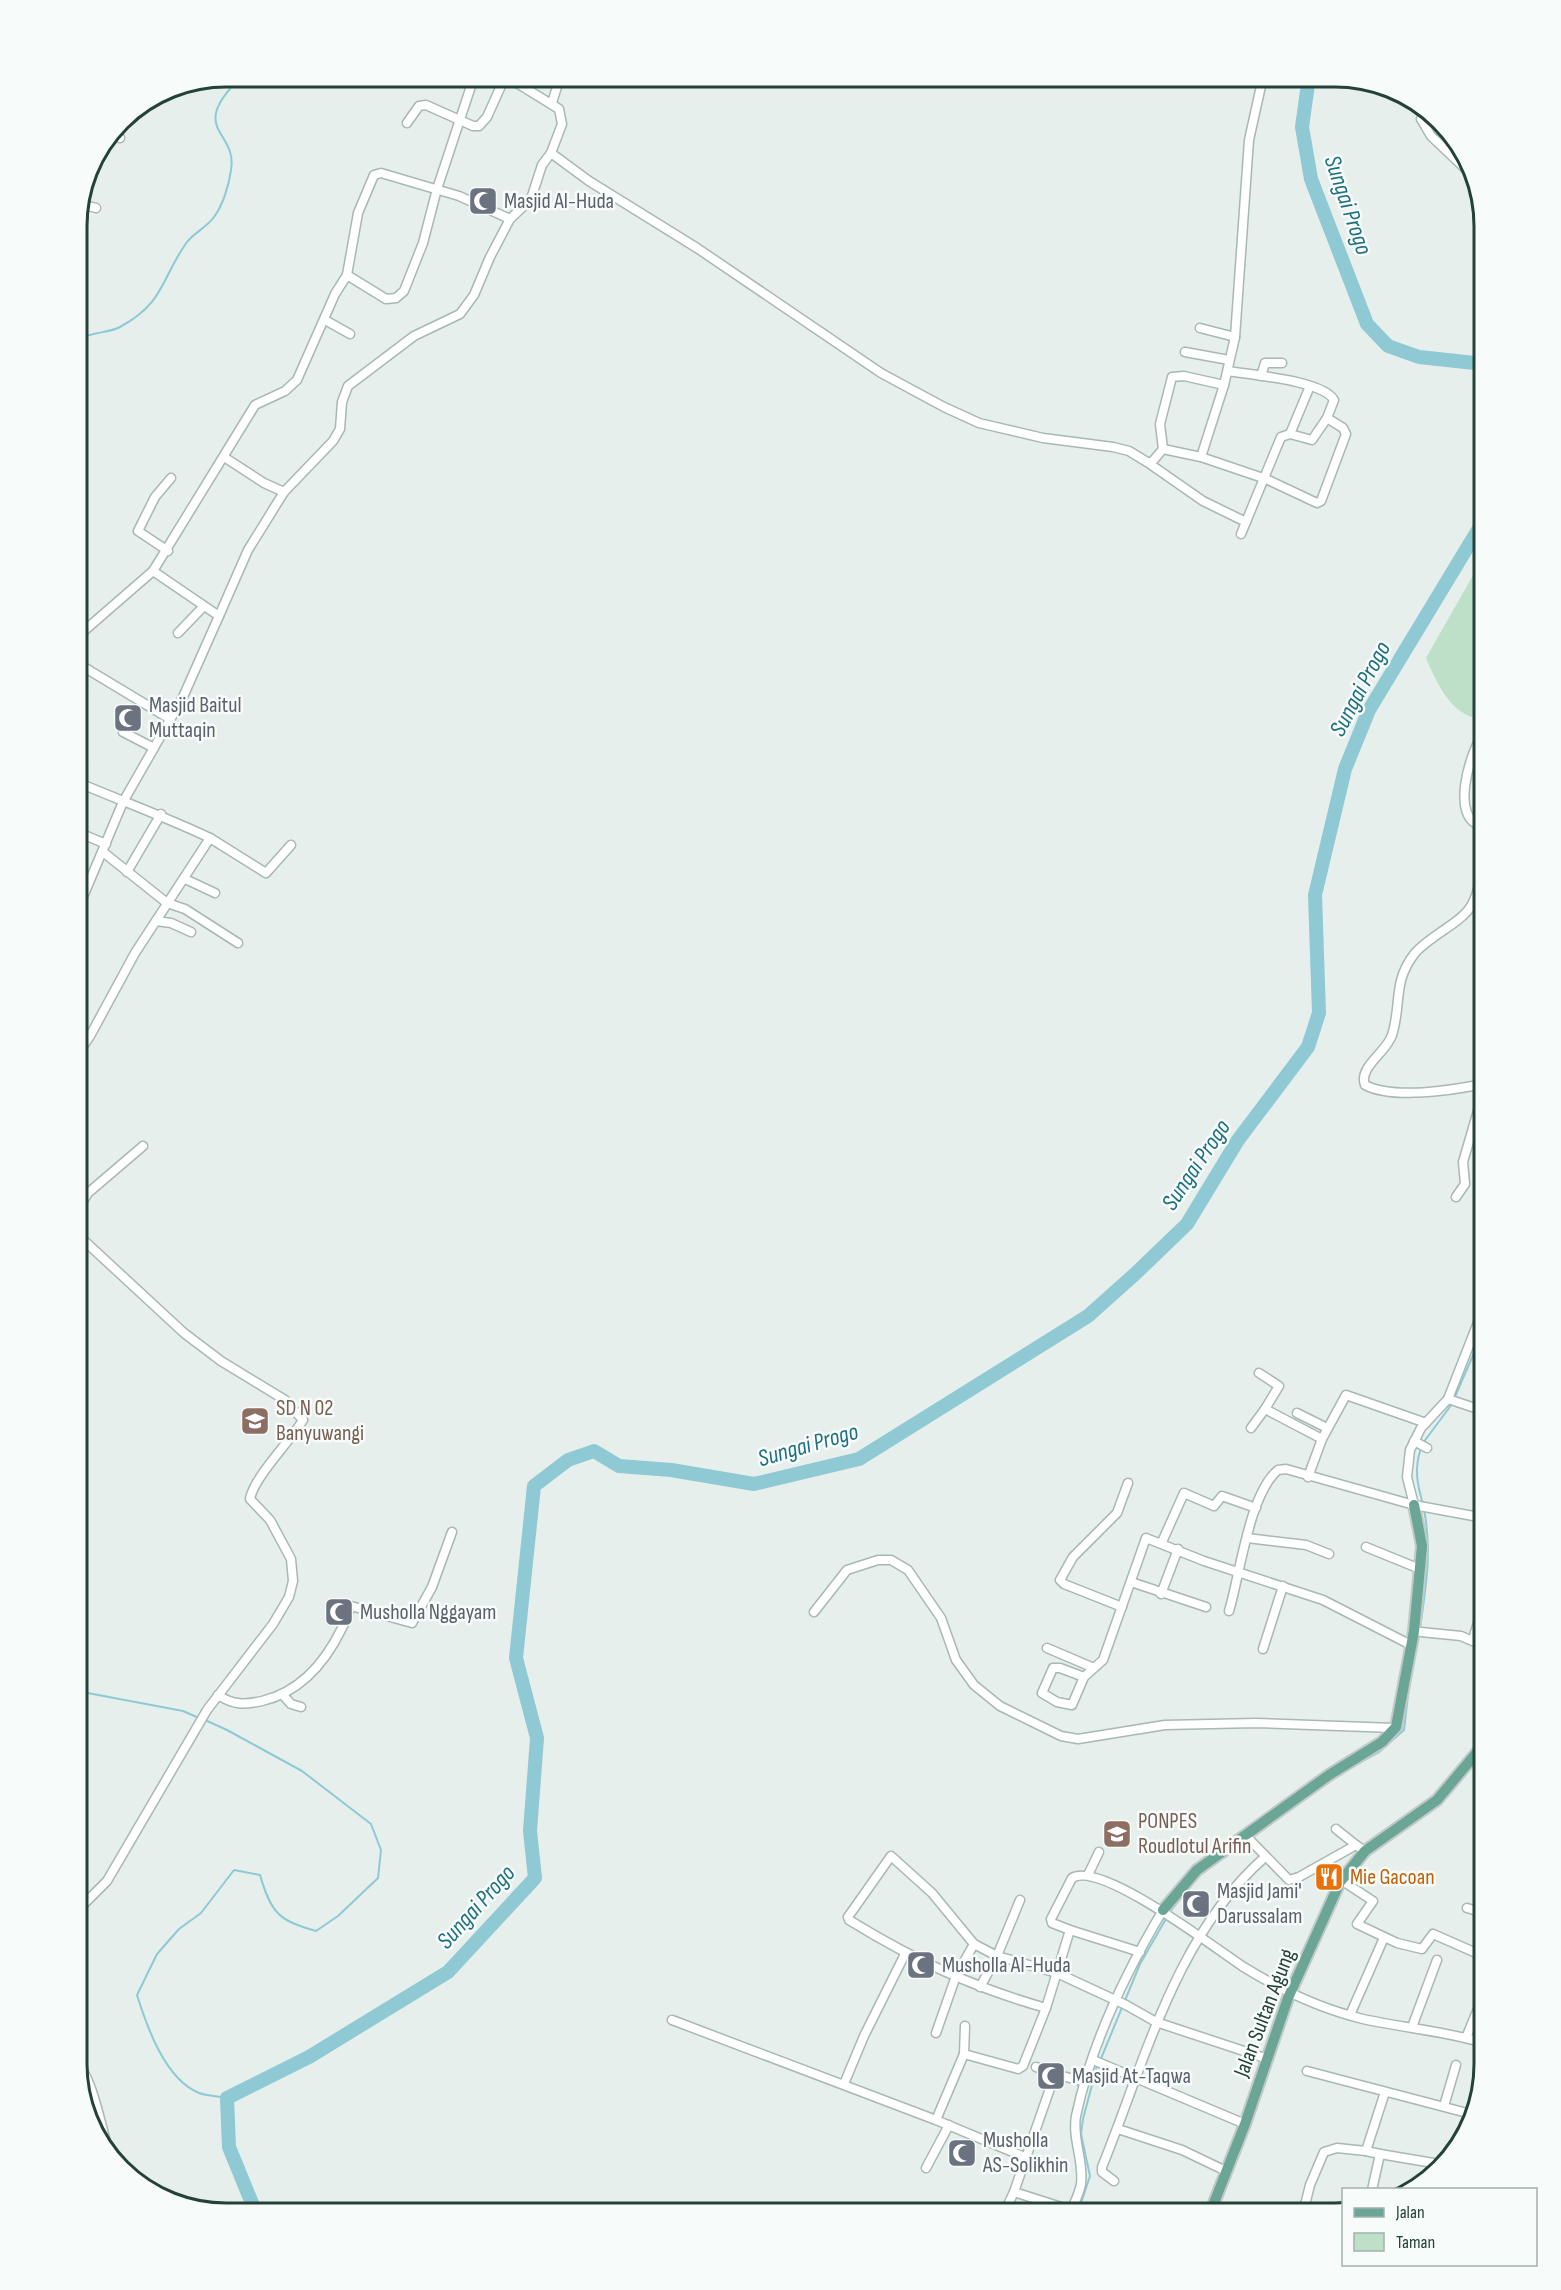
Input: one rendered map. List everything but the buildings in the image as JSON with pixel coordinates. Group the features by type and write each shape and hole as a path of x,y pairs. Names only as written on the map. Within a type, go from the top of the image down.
{"main road":[{"path":"1166,1913 1197,1870 1329,1775 1382,1742 1394,1728 1400,1716 1414,1631 1420,1569 1421,1531 1414,1505"},
{"name":"Jalan Sultan Agung","path":"1214,2203 1245,2124 1290,1993 1341,1880 1361,1848 1437,1800 1474,1757"}],"street":[{"path":"347,275 386,299 401,295 410,281 420,253 437,189 470,87"},
{"path":"407,123 419,106 426,105 476,127 484,123 501,87"},
{"path":"87,888 123,802 183,696 248,550 284,492 333,441 340,429 342,402 348,386 414,336 460,314 467,306 510,219 531,199 562,123 559,109 524,87"},
{"path":"552,103 557,87"},
{"path":"1201,457 1224,385 1235,337 1249,140 1261,87"},
{"path":"1421,119 1431,136 1457,160"},
{"path":"551,153 589,181 697,248 881,373 944,407 979,423 1043,438 1121,449 1147,462 1203,501 1246,522"},
{"path":"87,628 153,571 168,551 255,405 285,391 297,380 335,294 347,275 358,213 374,175 381,173 437,189 510,219"},
{"path":"88,206 96,208"},
{"path":"325,320 350,334"},
{"path":"1200,328 1235,337"},
{"path":"1185,352 1229,360"},
{"path":"1261,376 1265,363 1282,363"},
{"path":"1227,371 1310,386 1334,398 1327,418 1312,440 1290,434 1283,435 1241,534"},
{"path":"1147,462 1152,462 1163,449 1161,424 1172,377 1184,376 1224,385"},
{"path":"1290,434 1310,386"},
{"path":"1163,449 1201,457 1266,479 1315,502 1321,501 1346,434 1343,428 1327,418"},
{"path":"224,457 264,483 284,492"},
{"path":"168,551 138,531 155,498 171,478"},
{"path":"153,571 219,616"},
{"path":"178,633 203,607"},
{"path":"87,669 170,719"},
{"path":"123,732 154,748"},
{"path":"1474,748 1464,804 1467,817 1474,823"},
{"path":"87,786 123,802 161,814 210,838 266,873 291,845"},
{"path":"127,872 161,814"},
{"path":"87,838 105,848 127,872 167,903 185,909 238,943"},
{"path":"87,1038 167,903 210,838"},
{"path":"185,879 215,893"},
{"path":"1474,899 1473,904 1464,914 1430,939 1405,968 1398,986 1392,1035 1384,1049 1365,1071 1363,1079 1368,1087 1394,1091 1455,1089 1474,1086"},
{"path":"156,921 171,923 191,932"},
{"path":"1456,1197 1465,1184 1463,1162 1474,1126"},
{"path":"87,1195 143,1146"},
{"path":"87,1243 184,1332 221,1361 285,1400 303,1420 284,1449 255,1484 250,1499 270,1520 291,1559 293,1581 289,1597 273,1624 207,1710 107,1881 87,1900"},
{"path":"1414,1505 1406,1467 1421,1445 1426,1423 1448,1399 1474,1335"},
{"path":"1251,1428 1279,1386 1259,1373"},
{"path":"1308,1477 1327,1428 1346,1395 1426,1423"},
{"path":"1448,1399 1474,1407"},
{"path":"1265,1409 1322,1439"},
{"path":"1297,1413 1327,1428"},
{"path":"1229,1611 1256,1508 1276,1472 1286,1469 1414,1505 1474,1516"},
{"path":"1122,1607 1064,1584 1060,1580 1072,1557 1118,1513 1128,1484"},
{"path":"1162,1542 1184,1493 1214,1506 1222,1496 1256,1508"},
{"path":"218,1695 232,1704 249,1704 298,1687 326,1656 351,1606 412,1623 432,1587 452,1532"},
{"path":"1247,1538 1306,1545 1329,1554"},
{"path":"1084,1677 1060,1668 1053,1668 1042,1693 1058,1702 1072,1705 1084,1677 1103,1660 1144,1539 1162,1542 1336,1606 1411,1646"},
{"path":"1366,1547 1420,1569"},
{"path":"1161,1594 1178,1549"},
{"path":"814,1612 848,1570 878,1560 891,1560 908,1570 941,1618 956,1660 974,1685 1000,1706 1061,1736 1078,1739 1165,1725 1256,1723 1394,1728"},
{"path":"1131,1582 1161,1594 1206,1607"},
{"path":"1263,1649 1283,1586"},
{"path":"1421,1632 1473,1639 1474,1636"},
{"path":"1047,1648 1094,1668"},
{"path":"282,1694 291,1704 300,1707"},
{"path":"1246,1836 1289,1880 1361,1848 1336,1828"},
{"path":"1088,1875 1099,1852"},
{"path":"1046,2008 980,1987 905,1954 848,1918 891,1856 932,1893 974,1944 997,1956 1057,1973 1121,2002 1156,2022 1268,2059"},
{"path":"1114,2181 1102,2170 1156,2022 1201,1938 1239,1880 1265,1857"},
{"path":"1140,1952 1052,1923 1050,1919 1072,1878 1088,1875 1166,1913 1244,1967 1290,1993 1350,2015 1474,2040"},
{"path":"1341,1880 1373,1900 1357,1924 1384,1938 1422,1949 1433,1934 1474,1952"},
{"path":"980,1987 997,1956 1020,1900"},
{"path":"1467,1908 1474,1910"},
{"path":"1077,2203 1081,2182 1074,2130 1085,2082 1097,2062 1140,1952 1166,1913"},
{"path":"964,2054 1021,2068 1046,2008 1070,1930"},
{"path":"1350,2015 1383,1940"},
{"path":"936,2033 956,1976 974,1944"},
{"path":"844,2084 864,2036 905,1954"},
{"path":"1412,2027 1437,1960"},
{"path":"1466,2038 1474,2019"},
{"path":"672,2020 844,2084 1027,2158"},
{"path":"936,2120 964,2054 965,2026"},
{"path":"1097,2062 1245,2124"},
{"path":"1443,2106 1456,2065"},
{"path":"1036,2067 1085,2082"},
{"path":"1307,2071 1465,2112"},
{"path":"1009,2203 1027,2158 1055,2074"},
{"path":"88,2081 94,2094 101,2124"},
{"path":"1366,2151 1385,2092"},
{"path":"926,2168 949,2125"},
{"path":"1118,2129 1182,2150 1226,2170"},
{"path":"1306,2203 1310,2185 1324,2152 1336,2148 1432,2163"},
{"path":"1372,2188 1380,2154"},
{"path":"1014,2192 1046,2203"}],"green space":[{"path":"1474,574 1474,717 1463,713 1447,698 1426,658"}],"waterway":[{"path":"87,336 120,327 146,309 161,289 187,242 208,224 217,212 223,201 231,170 228,146 218,129 217,109 232,87"},
{"name":"Sungai Progo","path":"1308,87 1302,127 1311,179 1367,324 1388,346 1419,357 1474,363"},
{"name":"Sungai Progo","path":"252,2203 229,2147 227,2098 309,2057 448,1972 535,1878 530,1831 537,1738 516,1658 534,1486 568,1460 594,1451 619,1466 671,1470 754,1484 859,1459 1088,1316 1187,1224 1238,1140 1308,1047 1319,1013 1315,895 1345,769 1369,710 1474,537"},
{"path":"1454,1399 1474,1353"},
{"path":"1423,1443 1452,1404"},
{"path":"1421,1448 1417,1476 1423,1504"},
{"path":"1420,1628 1428,1554 1424,1509"},
{"path":"1416,1646 1419,1634"},
{"path":"1357,1764 1379,1752 1404,1730 1410,1678"},
{"path":"87,1693 183,1711 199,1718"},
{"path":"205,1720 302,1771 371,1824 381,1850 378,1878 338,1916 316,1931 293,1923 278,1913 268,1898 260,1875 234,1870 201,1913 179,1929 157,1954 137,1995 159,2051 176,2076 187,2086 202,2094 227,2098"},
{"path":"1321,1787 1349,1769"},
{"path":"1197,1877 1234,1850"},
{"path":"1170,1912 1183,1895"},
{"path":"1100,2061 1140,1964 1167,1917"},
{"path":"1081,2203 1090,2176 1081,2134 1097,2066"}],"place":[{"name":"Masjid Al-Huda","path":"483,201"},
{"name":"Masjid Baitul Muttaqin","path":"128,718"},
{"name":"SD N 02 Banyuwangi","path":"255,1421"},
{"name":"Musholla Nggayam","path":"339,1612"},
{"name":"PONPES Roudlotul Arifin","path":"1117,1834"},
{"name":"Mie Gacoan","path":"1329,1877"},
{"name":"Masjid Jami' Darussalam","path":"1196,1904"},
{"name":"Musholla Al-Huda","path":"921,1965"},
{"name":"Masjid At-Taqwa","path":"1051,2076"},
{"name":"Musholla AS-Solikhin","path":"962,2153"}]}
